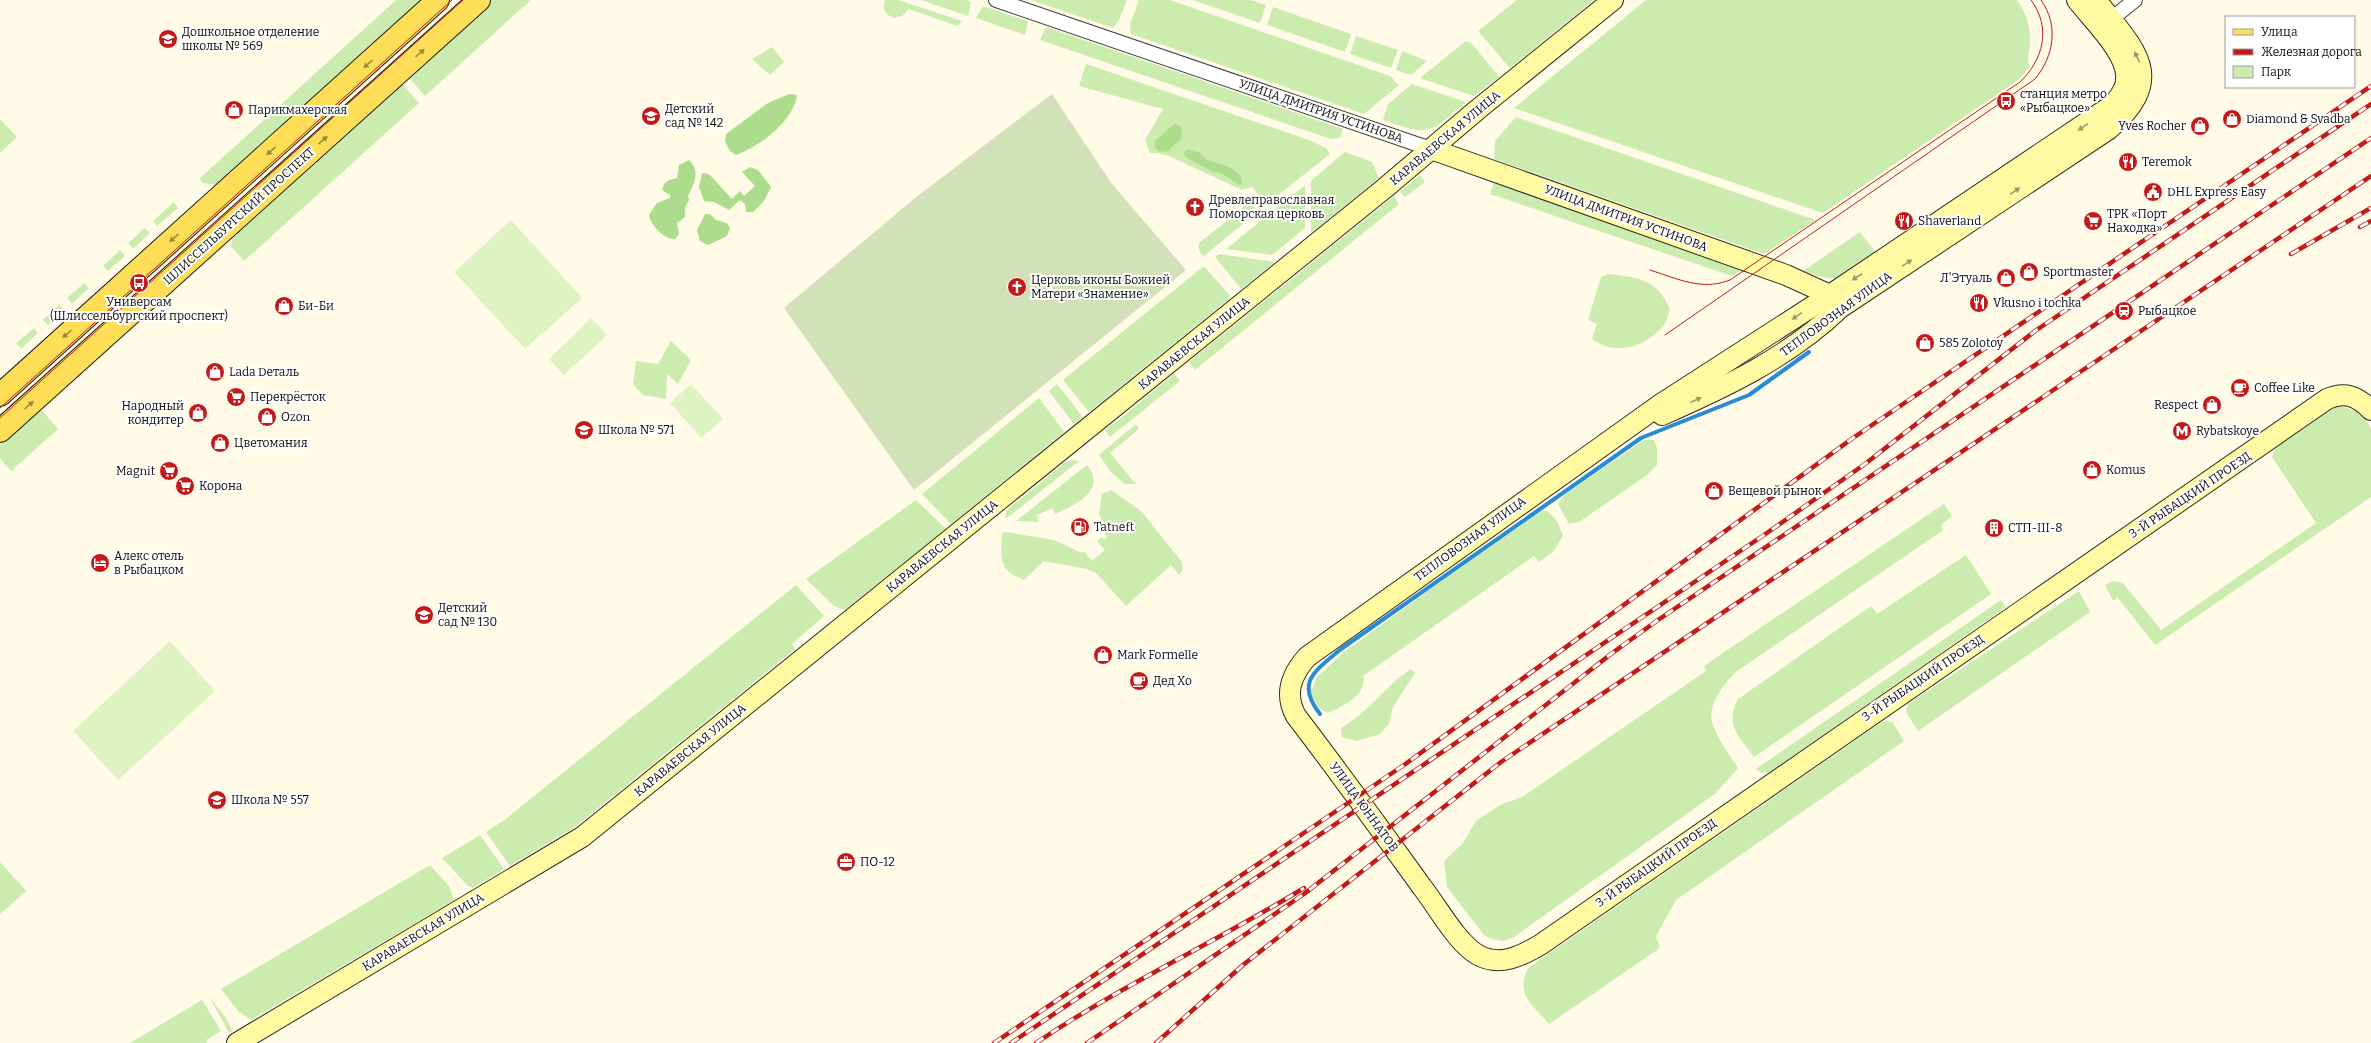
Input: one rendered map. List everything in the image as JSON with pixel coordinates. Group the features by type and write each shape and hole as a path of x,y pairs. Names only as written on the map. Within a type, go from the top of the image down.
{"main road":[{"path":"0,395 438,0"},
{"name":"ШЛИССЕЛЬБУРГСКИЙ ПРОСПЕКТ","path":"0,431 479,0"}],"street":[{"name":"УЛИЦА ДМИТРИЯ УСТИНОВА","path":"996,0 1431,149 1786,275 1835,301"},
{"name":"КАРАВАЕВСКАЯ УЛИЦА","path":"237,1043 582,837 1431,149 1612,0"},
{"path":"2077,0 2105,24"},
{"path":"2096,0 2105,24"},
{"path":"2105,24 2135,0"},
{"name":"ТЕПЛОВОЗНАЯ УЛИЦА","path":"1307,657 1661,404 1835,301 2103,114 2130,93 2142,70 2138,56 2105,24"},
{"name":"3-Й РЫБАЦКИЙ ПРОЕЗД","path":"1471,950 1491,960 1504,961 1521,956 1540,945 2326,399 2343,394 2351,395 2360,400 2371,410"},
{"name":"УЛИЦА ЮННАТОВ","path":"1307,657 1295,673 1290,684 1290,701 1296,716 1359,797 1452,927 1471,950"}],"green space":[{"path":"396,0 423,0 217,185 203,183 199,179"},
{"path":"491,0 531,0 425,96 410,79 409,73"},
{"path":"885,0 898,0 962,21 957,26 909,9 902,16 894,18 888,15 885,11"},
{"path":"921,0 966,0 971,2 968,16"},
{"path":"1031,0 1127,0 1119,20 1113,28"},
{"path":"1139,0 1170,0 1390,76 1399,85 1364,114 1131,34 1130,24"},
{"path":"1193,0 1251,0 1266,5 1260,23"},
{"path":"1517,0 1594,0 1510,68 1478,31"},
{"path":"1646,0 2017,0 2026,16 2029,27 2030,45 2028,59 2030,67 2018,80 1823,213 1514,108"},
{"path":"983,6 1028,21 1025,35 976,18"},
{"path":"1273,7 1351,34 1345,52 1267,25"},
{"path":"1046,27 1343,129 1340,138 1331,139 1040,40"},
{"path":"1356,36 1398,50 1391,68 1350,54"},
{"path":"1466,41 1472,44 1499,77 1474,96 1420,78"},
{"path":"772,47 784,62 770,75 752,59"},
{"path":"1402,51 1427,61 1411,75 1396,70"},
{"path":"1086,64 1309,140 1326,148 1330,154 1267,204 1252,187 1242,190 1169,156 1150,153 1145,140 1163,109 1079,86"},
{"path":"402,84 419,103 244,261 231,246 233,234"},
{"path":"1412,84 1466,102 1444,121 1428,129 1411,129 1383,120 1388,104"},
{"path":"789,94 797,95 794,105 789,114 774,132 755,146 736,155 730,151 725,141 726,134 768,103"},
{"path":"1052,94 1112,184 1186,270 914,490 784,308 915,198"},
{"path":"1516,117 1816,220 1764,254 1494,159 1495,141"},
{"path":"0,119 17,137 0,153"},
{"path":"1174,124 1182,127 1181,139 1167,152 1159,151 1155,147 1155,141"},
{"path":"1186,150 1200,153 1211,161 1236,171 1242,179 1242,184 1239,185 1221,173 1213,172 1187,158 1184,153"},
{"path":"1345,152 1372,162 1379,178 1311,233 1311,181"},
{"path":"689,160 693,164 696,174 688,196 689,200 685,208 685,217 677,223 679,234 675,239 671,239 655,227 649,215 657,203 670,198 670,195 662,190 664,184 669,180 677,178 679,165"},
{"path":"750,167 758,170 771,187 764,201 753,212 746,212 745,204 740,200 729,210 714,202 704,201 699,187 702,173 709,174 732,199 740,191 744,196 755,186 742,172"},
{"path":"1420,175 1425,182 1405,197 1400,192"},
{"path":"1494,183 1741,270 1732,276 1490,194"},
{"path":"1305,185 1305,228 1272,255 1226,249"},
{"path":"1394,196 1399,204 1195,370 1189,362"},
{"path":"1250,198 1254,201 1256,213 1204,256 1199,250 1199,243 1242,209 1246,199"},
{"path":"174,202 178,208 157,226 153,221"},
{"path":"705,214 710,214 716,220 727,223 730,228 727,236 708,245 700,241 697,230"},
{"path":"511,220 582,298 525,349 454,272"},
{"path":"145,228 150,233 133,249 128,243"},
{"path":"1860,232 1877,254 1850,274 1836,279 1817,276 1803,271"},
{"path":"120,250 125,256 108,271 103,266"},
{"path":"1219,254 1275,262 1241,289 1215,257"},
{"path":"1204,266 1231,297 1089,412 1063,380"},
{"path":"1608,274 1637,278 1645,281 1659,291 1665,299 1670,309 1666,320 1656,334 1648,340 1629,347 1620,348 1610,347 1592,339 1597,324 1588,320 1601,277"},
{"path":"84,283 89,288 72,304 67,298"},
{"path":"59,305 64,310 48,325 43,320"},
{"path":"591,318 607,335 564,375 549,359"},
{"path":"34,328 38,333 21,349 16,343"},
{"path":"671,341 691,360 678,384 667,374 666,399 643,395 633,384 636,361 658,364"},
{"path":"1174,374 1180,381 1110,437 1105,430 1114,423 1117,423 1116,422"},
{"path":"691,384 723,419 701,438 670,403"},
{"path":"1057,384 1083,417 1074,424 1049,391"},
{"path":"1039,398 1064,432 951,524 922,494"},
{"path":"2334,406 2345,407 2357,412 2369,425 2371,430 2371,497 2155,645 2118,598 2113,601 2105,585 2114,581 2123,583 2161,630 2316,523 2272,457 2276,448"},
{"path":"40,408 58,429 11,471 0,458 0,444"},
{"path":"1136,424 1139,429 1110,453 1135,483 1139,484 1125,484 1111,472 1099,455"},
{"path":"1644,440 1654,440 1657,448 1657,465 1647,475 1579,522 1569,524 1558,504 1564,495"},
{"path":"1073,460 1079,461 1007,518 1005,517 1006,511 1064,463"},
{"path":"1087,465 1094,482 1091,490 1086,496 1055,514 1052,508 1036,516 1039,522 1016,521"},
{"path":"1111,490 1141,511 1182,562 1183,569 1179,575 1171,565 1126,606 1096,573 1087,569 1044,561 1024,580 1009,572 1005,568 1001,550 1002,534 1005,532 1054,540 1082,553 1084,551 1092,561 1105,550 1097,541 1102,537 1104,540 1107,538 1105,534 1106,529 1099,514 1102,494"},
{"path":"916,500 946,529 844,610 834,606 806,579"},
{"path":"1944,504 1952,516 1942,524 1942,531 1737,671 1722,688 1714,703 1711,718 1718,736 1738,768 1716,793 1514,937 1504,941 1494,940 1484,935 1447,887 1444,861 1463,843 1476,821 1500,805 1522,797 1706,671 1704,666"},
{"path":"1537,511 1548,511 1557,521 1563,535 1554,551 1539,562 1534,556 1363,676 1361,689 1358,695 1353,699 1328,713 1319,708 1310,695 1317,677 1343,653"},
{"path":"1966,555 1991,594 1754,757 1739,737 1733,724 1732,716 1738,699 1871,606 1877,614"},
{"path":"796,585 824,616 792,644 795,649 573,828 510,866 486,832 503,821"},
{"path":"2079,591 2090,612 1918,731 1906,712 1908,704"},
{"path":"2001,600 2006,607 1770,772 1761,773 1756,769"},
{"path":"170,641 215,691 118,780 73,731"},
{"path":"1411,669 1415,673 1393,707 1389,724 1380,734 1357,741 1342,737 1341,728 1360,715 1401,676"},
{"path":"1887,721 1893,723 1904,741 1676,900 1656,936 1660,948 1549,1024 1531,1004 1524,992 1523,985 1524,977 1528,968 1882,722"},
{"path":"480,835 504,869 473,888 468,886 442,858"},
{"path":"0,862 26,891 0,914"},
{"path":"430,865 449,886 454,900 251,1020 239,1012 221,989"},
{"path":"209,996 226,1018 233,1031 229,1033"},
{"path":"202,1000 221,1031 206,1040 207,1043 130,1043"}],"waterway":[{"path":"1320,714 1309,693 1311,678 1323,664 1341,649 1641,438 1749,395 1809,352"}],"tram line":[{"path":"0,408 452,0"},
{"path":"0,418 463,0"},
{"path":"1650,270 1680,280 1700,284 1720,283 1730,280 2020,82 2034,64 2042,43 2043,32 2041,22 2038,11 2031,0"},
{"path":"1665,335 2035,79 2046,60 2052,40 2050,20 2047,10 2041,0"}],"railway":[{"path":"994,1043 1404,765 1853,438 2371,86"},
{"path":"1011,1043 1764,535 1865,464 2035,331 2371,104"},
{"path":"1087,1043 1304,894 1611,654 1658,620 2371,138"},
{"path":"1156,1043 1243,965 1501,762 2371,176"},
{"path":"2291,254 2371,208"},
{"path":"2360,227 2371,221"},
{"path":"1036,1043 1102,1002 1304,888"}],"place":[{"name":"Дошкольное отделение школы № 569","path":"168,39"},
{"name":"станция метро «Рыбацкое»","path":"2006,101"},
{"name":"Парикмахерская","path":"234,110"},
{"name":"Детский сад № 142","path":"651,116"},
{"name":"Diamond & Svadba","path":"2232,119"},
{"name":"Yves Rocher","path":"2200,126"},
{"name":"Teremok","path":"2128,162"},
{"name":"DHL Express Easy","path":"2153,192"},
{"name":"Древлеправославная Поморская церковь","path":"1195,207"},
{"name":"Shaverland","path":"1904,221"},
{"name":"ТРК «Порт Находка»","path":"2093,221"},
{"name":"Sportmaster","path":"2029,272"},
{"name":"Л'Этуаль","path":"2006,278"},
{"name":"Универсам (Шлиссельбургский проспект)","path":"139,283"},
{"name":"Церковь иконы Божией Матери «Знамение»","path":"1017,287"},
{"name":"Vkusno i tochka","path":"1979,303"},
{"name":"Би-Би","path":"284,306"},
{"name":"Рыбацкое","path":"2124,311"},
{"name":"585 Zolotoy","path":"1925,343"},
{"name":"Lada Dеталь","path":"215,372"},
{"name":"Coffee Like","path":"2240,388"},
{"name":"Перекрёсток","path":"236,397"},
{"name":"Respect","path":"2212,405"},
{"name":"Народный кондитер","path":"198,413"},
{"name":"Ozon","path":"267,417"},
{"name":"Школа № 571","path":"584,430"},
{"name":"Rybatskoye","path":"2182,431"},
{"name":"Цветомания","path":"220,443"},
{"name":"Komus","path":"2092,470"},
{"name":"Magnit","path":"169,471"},
{"name":"Корона","path":"185,486"},
{"name":"Вещевой рынок","path":"1714,491"},
{"name":"Tatneft","path":"1080,527"},
{"name":"СТП-III-8","path":"1994,528"},
{"name":"Алекс отель в Рыбацком","path":"100,563"},
{"name":"Детский сад № 130","path":"424,615"},
{"name":"Mark Formelle","path":"1103,655"},
{"name":"Дед Хо","path":"1139,681"},
{"name":"Школа № 557","path":"217,800"},
{"name":"ПО-12","path":"846,862"}]}
